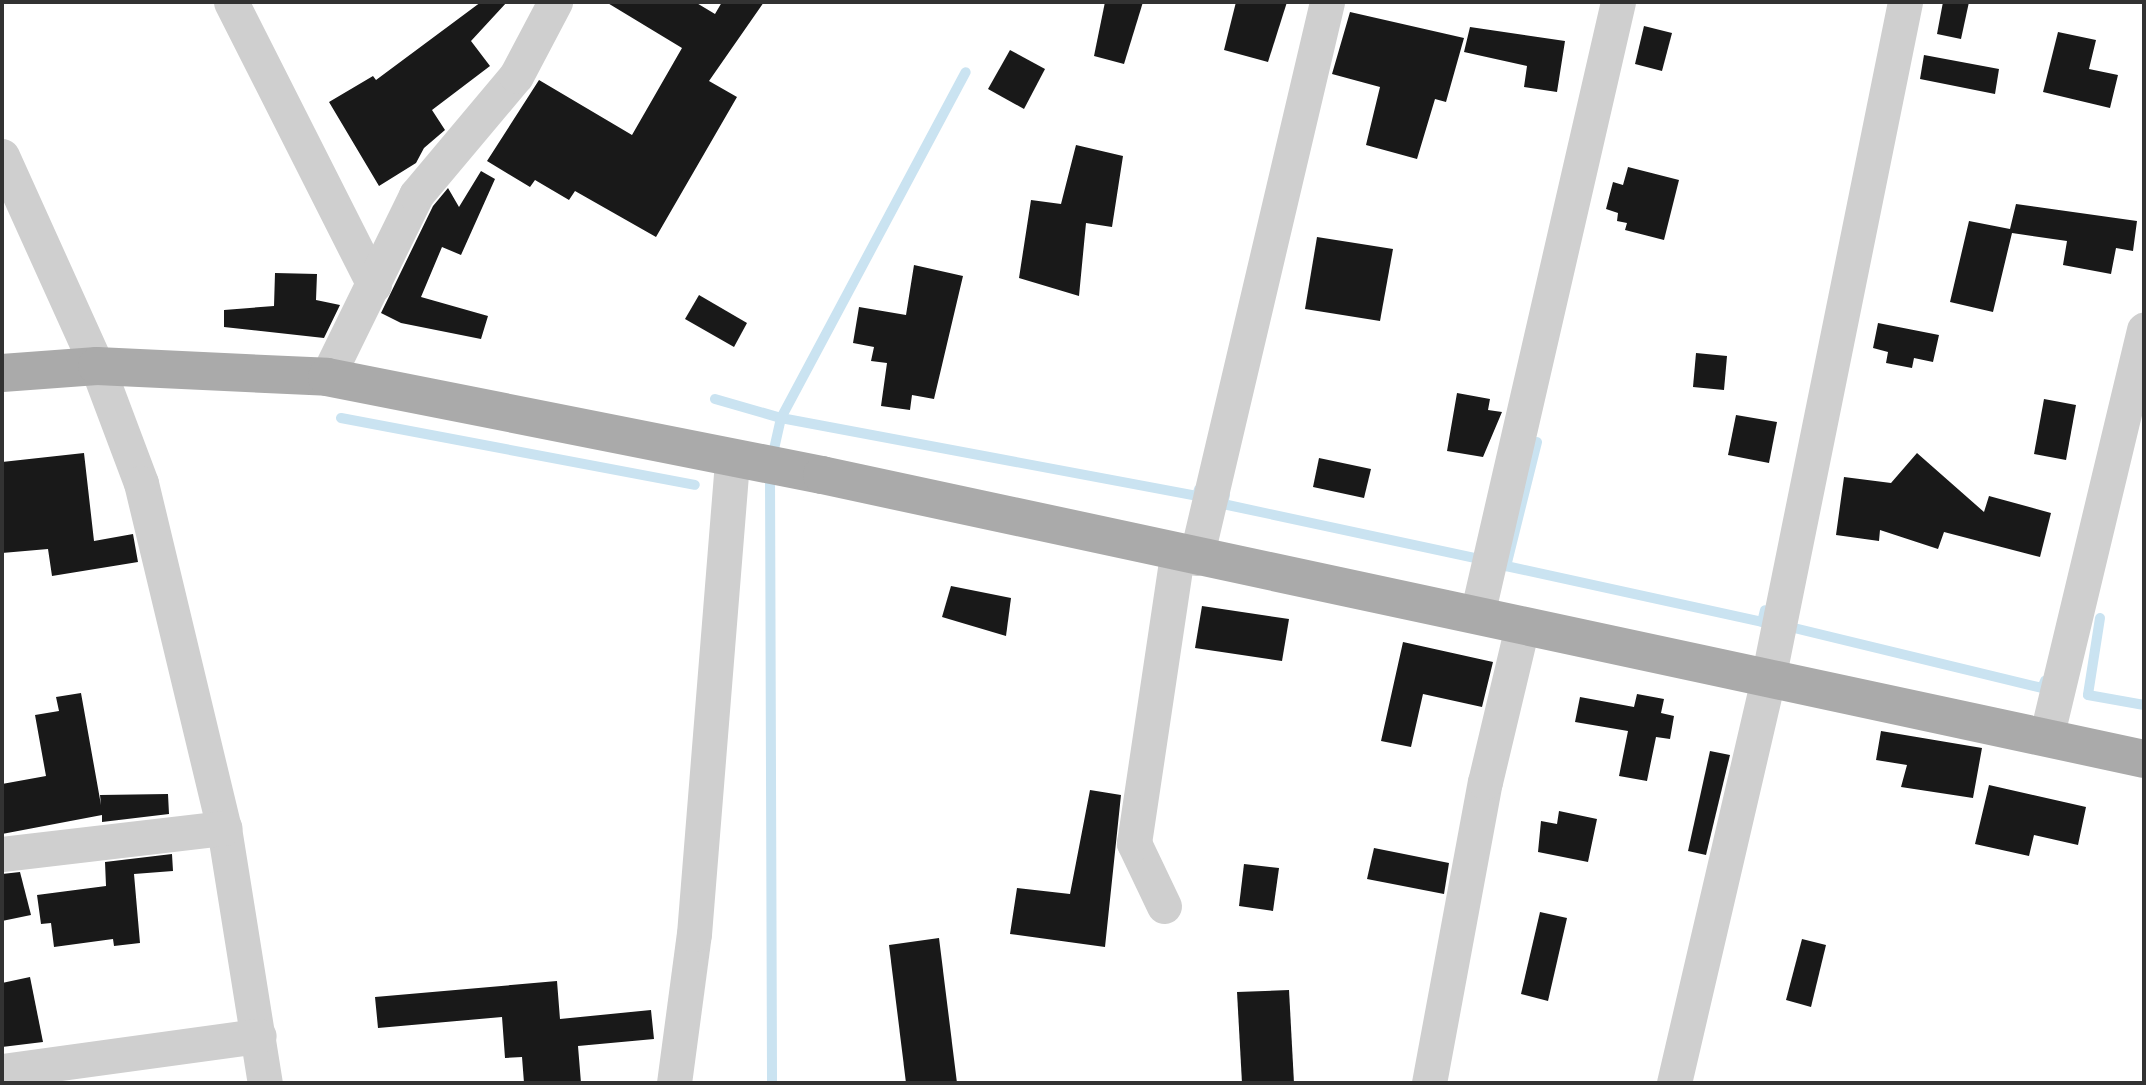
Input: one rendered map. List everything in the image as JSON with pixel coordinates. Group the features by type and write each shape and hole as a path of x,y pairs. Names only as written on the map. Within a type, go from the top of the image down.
{"main road":[{"path":"2,373 97,366 327,377 822,475 1186,557 1477,615 1522,627 2144,759"}],"street":[{"path":"231,2 374,285"},
{"path":"327,377 416,195 516,76 555,2"},
{"path":"1164,906 1134,843 1186,557 1327,2"},
{"path":"1477,615 1618,2"},
{"path":"1674,1083 1768,679 1905,2"},
{"path":"2,156 97,366 141,483 224,828 265,1083"},
{"path":"2046,738 2144,330"},
{"path":"674,1083 694,934 732,458"},
{"path":"1429,1083 1485,782 1522,627"},
{"path":"2,854 224,828"},
{"path":"2,1071 259,1036"}],"building":[{"path":"481,2 507,2 471,41 490,66 432,110 445,130 424,148 416,163 379,186 329,102 373,76 376,80"},
{"path":"606,2 695,2 715,14 722,2 764,2 709,81 737,97 656,237 575,191 569,200 535,180 530,187 487,161 539,80 632,135 682,48"},
{"path":"1105,2 1143,2 1124,64 1094,56"},
{"path":"1236,2 1287,2 1268,62 1224,50"},
{"path":"1943,2 1969,2 1961,39 1937,34"},
{"path":"1350,12 1464,38 1446,102 1435,99 1417,159 1366,145 1380,87 1332,74"},
{"path":"1644,26 1672,33 1662,71 1635,64"},
{"path":"1470,27 1565,41 1557,92 1524,87 1527,66 1464,52"},
{"path":"2058,32 2096,40 2089,69 2118,75 2110,108 2043,92"},
{"path":"1010,50 1045,69 1024,109 988,89"},
{"path":"1924,55 1999,69 1995,94 1920,79"},
{"path":"1076,145 1123,156 1112,227 1086,223 1079,296 1019,278 1031,200 1061,204"},
{"path":"1628,167 1679,180 1664,240 1625,230 1627,223 1617,221 1618,213 1606,209 1613,182 1623,185"},
{"path":"481,171 495,179 461,255 442,247 421,297 488,316 481,339 401,323 381,313 433,206 448,188 459,207"},
{"path":"2016,204 2137,221 2133,251 2116,248 2111,274 2063,265 2067,241 2012,233 1993,312 1950,302 1969,221 2010,229"},
{"path":"1317,237 1393,249 1380,321 1305,309"},
{"path":"914,265 963,276 934,399 912,395 910,410 881,406 887,363 871,361 874,347 853,343 859,307 906,315"},
{"path":"275,273 317,274 316,300 340,305 324,338 224,327 224,310 274,306"},
{"path":"699,295 747,323 734,347 685,319"},
{"path":"1878,323 1939,335 1933,362 1914,358 1912,368 1886,363 1888,352 1873,348"},
{"path":"1696,353 1727,356 1724,390 1693,387"},
{"path":"1457,393 1490,399 1488,410 1502,412 1483,457 1447,451"},
{"path":"2044,399 2076,405 2066,460 2034,454"},
{"path":"1736,415 1777,422 1769,463 1728,455"},
{"path":"84,453 94,541 133,534 138,562 52,576 48,549 2,553 2,462"},
{"path":"1917,453 1984,512 1989,496 2051,513 2040,557 1944,532 1938,549 1880,530 1879,541 1836,535 1844,477 1891,483"},
{"path":"1319,458 1371,469 1364,498 1313,487"},
{"path":"951,586 1011,598 1006,636 942,617"},
{"path":"1202,606 1289,619 1282,661 1195,648"},
{"path":"1403,642 1493,662 1482,707 1423,694 1411,747 1381,741"},
{"path":"81,693 101,805 100,795 168,794 169,814 102,822 102,815 2,834 2,784 46,776 35,715 59,711 56,697"},
{"path":"1637,694 1664,699 1661,713 1674,716 1670,739 1656,737 1647,781 1619,776 1628,731 1575,722 1580,697 1634,707"},
{"path":"1881,731 1982,748 1973,798 1901,787 1907,765 1876,760"},
{"path":"1710,751 1730,755 1706,855 1688,851"},
{"path":"1989,785 2086,807 2078,845 2034,835 2029,856 1975,844"},
{"path":"1090,790 1121,795 1105,947 1010,934 1017,888 1070,894"},
{"path":"1559,811 1597,819 1588,862 1538,852 1541,821 1557,824"},
{"path":"1374,848 1449,863 1444,894 1367,879"},
{"path":"172,854 173,871 134,874 140,943 114,946 113,939 54,947 51,923 41,924 37,895 106,886 105,862"},
{"path":"1244,864 1279,868 1273,911 1239,906"},
{"path":"20,872 31,915 2,921 2,874"},
{"path":"1540,912 1567,918 1548,1001 1521,994"},
{"path":"939,938 957,1083 906,1083 889,945"},
{"path":"1802,939 1826,945 1811,1007 1786,1000"},
{"path":"30,977 43,1042 2,1047 2,983"},
{"path":"557,981 560,1019 651,1010 654,1039 578,1046 581,1083 524,1083 522,1057 505,1058 502,1017 378,1028 375,997"},
{"path":"1289,990 1294,1083 1242,1083 1237,992"}],"waterway":[{"path":"772,458 781,418 966,72"},
{"path":"715,399 781,418 1197,496 1199,489"},
{"path":"341,418 695,485"},
{"path":"1537,442 1506,566 1762,622 1765,610"},
{"path":"770,473 772,1083"},
{"path":"1225,495 1223,504 1480,559"},
{"path":"2100,618 2088,695 2144,705"},
{"path":"1791,623 1790,627 2042,688 2045,681"}]}
